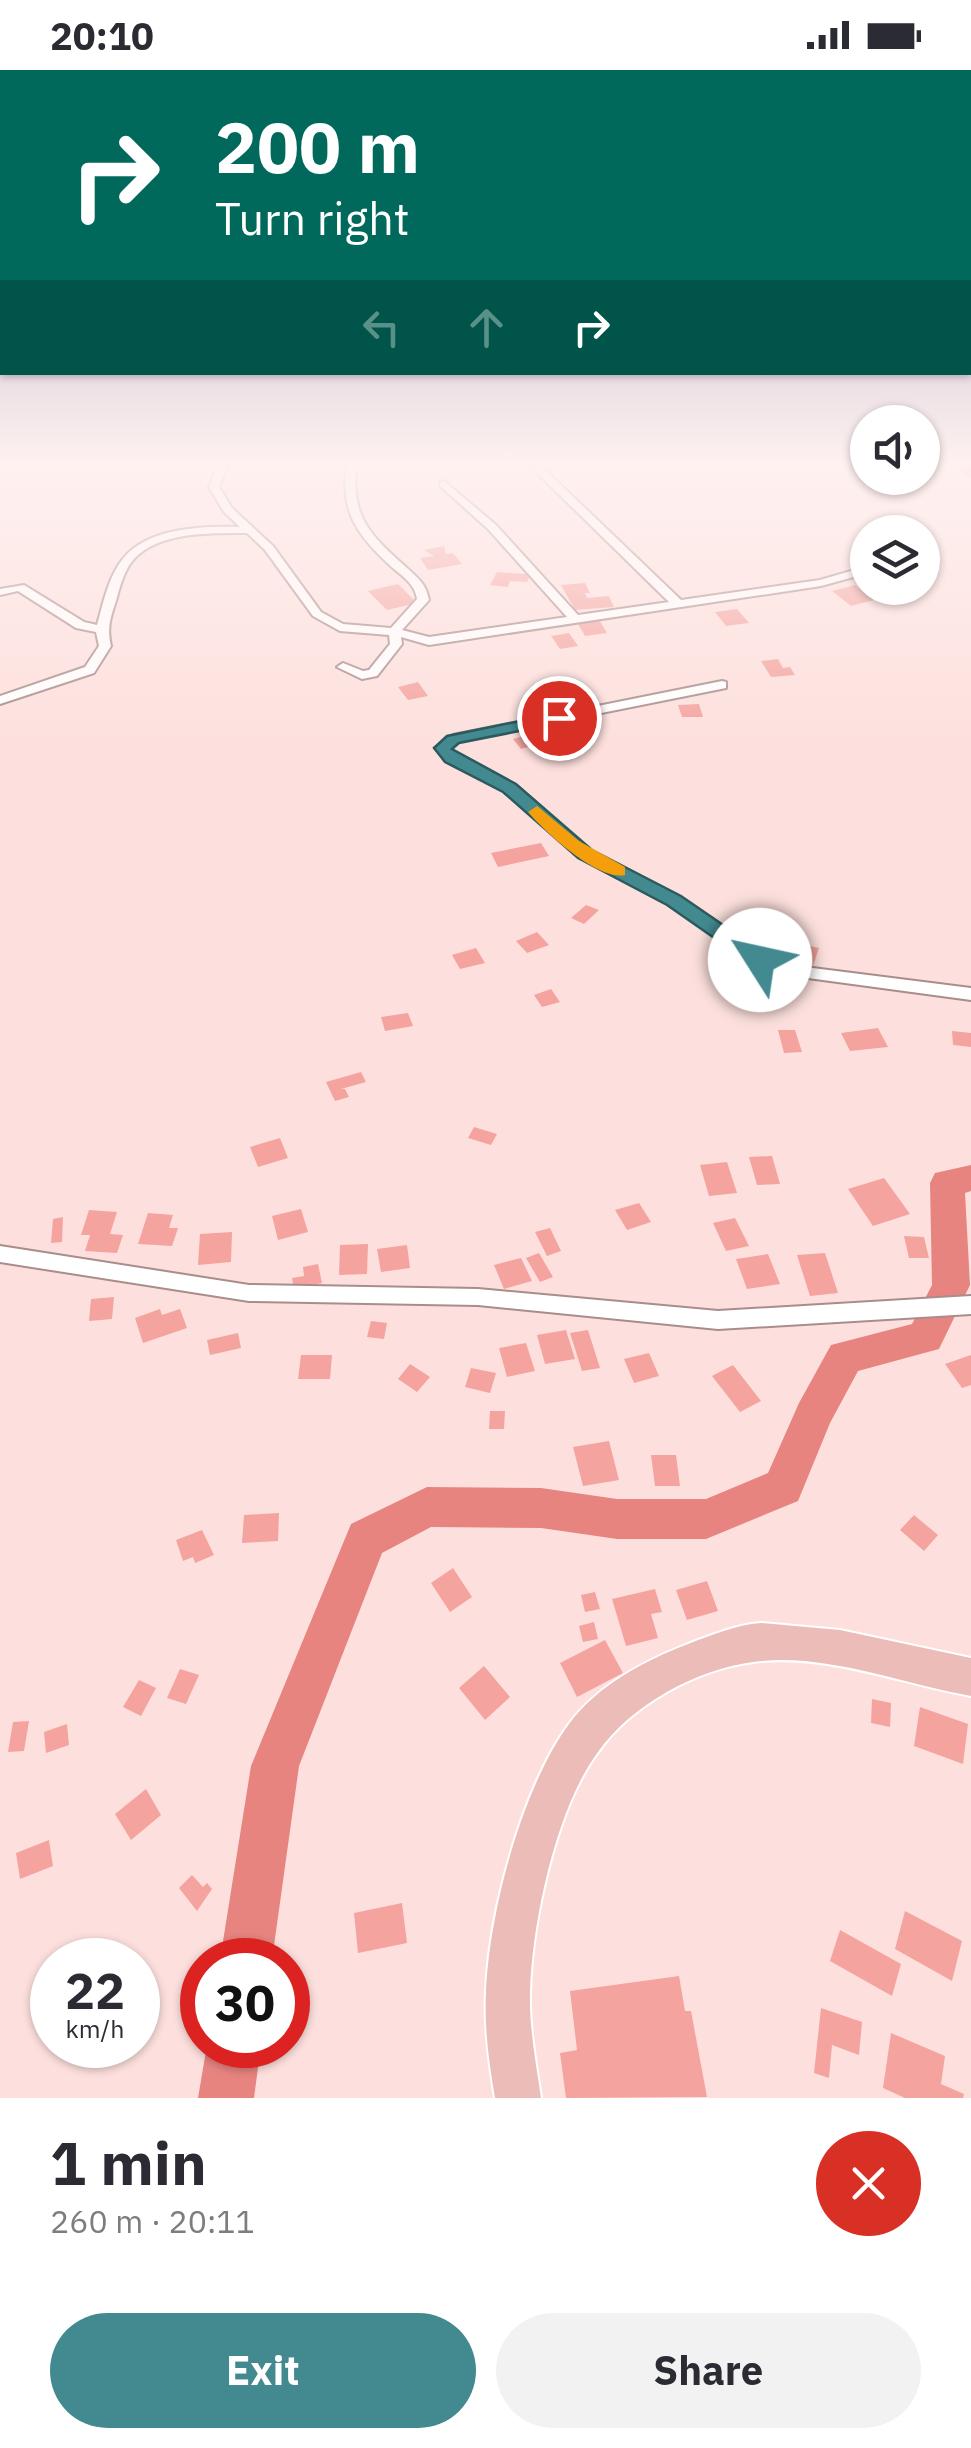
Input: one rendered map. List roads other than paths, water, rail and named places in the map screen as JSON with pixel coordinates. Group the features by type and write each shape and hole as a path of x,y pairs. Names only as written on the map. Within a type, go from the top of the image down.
{"main road":[{"path":"518,2098 511,2046 509,1978 534,1857 563,1774 584,1738 608,1712 645,1684 682,1665 758,1642 800,1645 971,1677"}],"street":[{"path":"0,700 90,670 105,646 102,630 120,572 128,560"},
{"path":"277,560 317,614 340,627 429,640 820,583 850,574"},
{"path":"390,560 423,592 423,600 394,632"},
{"path":"521,560 573,616"},
{"path":"632,560 678,604"},
{"path":"0,592 20,587 80,625 102,630"},
{"path":"343,667 362,674 373,673 396,644 394,632"},
{"path":"722,685 624,701 594,712 453,739 442,748 452,758 509,788 585,854 674,900 777,969 971,994"},
{"path":"0,1254 250,1293 478,1298 718,1320 971,1305"}],"waterway":[{"path":"249,1938 275,1766 366,1539 427,1507 541,1508 617,1519 706,1519 783,1487 813,1416 845,1357 925,1337 951,1285 947,1183 971,1178"},
{"path":"226,2098 231,2068"}]}
